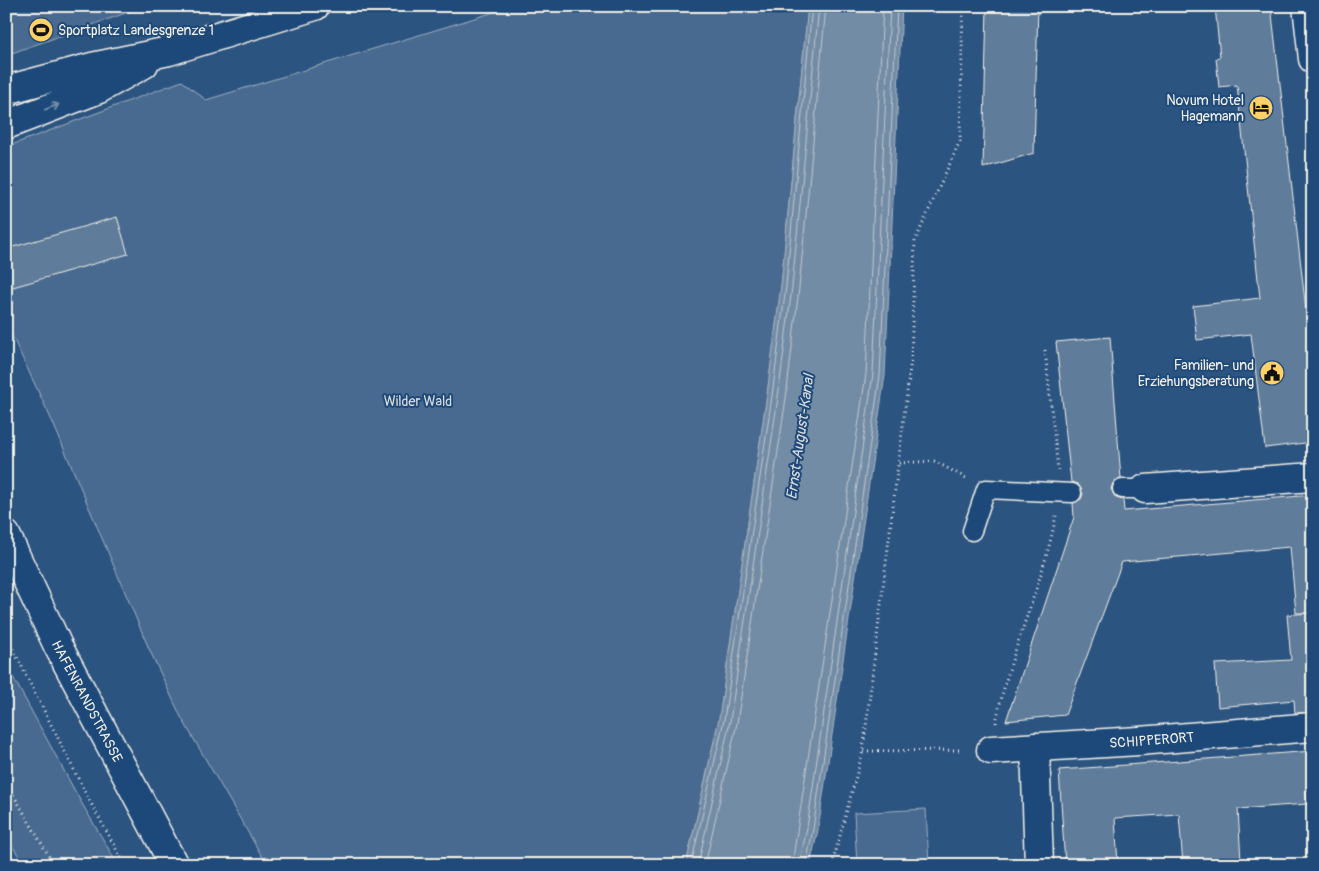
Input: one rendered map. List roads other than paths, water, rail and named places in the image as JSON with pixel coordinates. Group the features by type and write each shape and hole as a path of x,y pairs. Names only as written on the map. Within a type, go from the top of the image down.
{"street":[{"path":"6,90 92,67 169,51 315,6"},
{"path":"1307,6 1313,59"},
{"path":"6,125 99,89 169,51"},
{"path":"1133,489 1313,477"},
{"name":"HAFENRANDSTRASSE","path":"6,535 58,646 174,865"},
{"name":"SCHIPPERORT","path":"990,750 1313,727"},
{"path":"1035,747 1039,865"}],"lane":[{"path":"972,531 986,489 1066,492"}],"water":[{"name":"Ernst-August-Kanal","path":"808,6 902,6 885,375 818,830 810,865 686,865 719,719 767,395 781,286"}],"place":[{"name":"Sportplatz Landesgrenze 1","path":"41,30"},
{"name":"Novum Hotel Hagemann","path":"1261,108"},
{"name":"Familien- und Erziehungsberatung","path":"1272,373"}],"park label":[{"name":"Wilder Wald","path":"418,401"}]}
